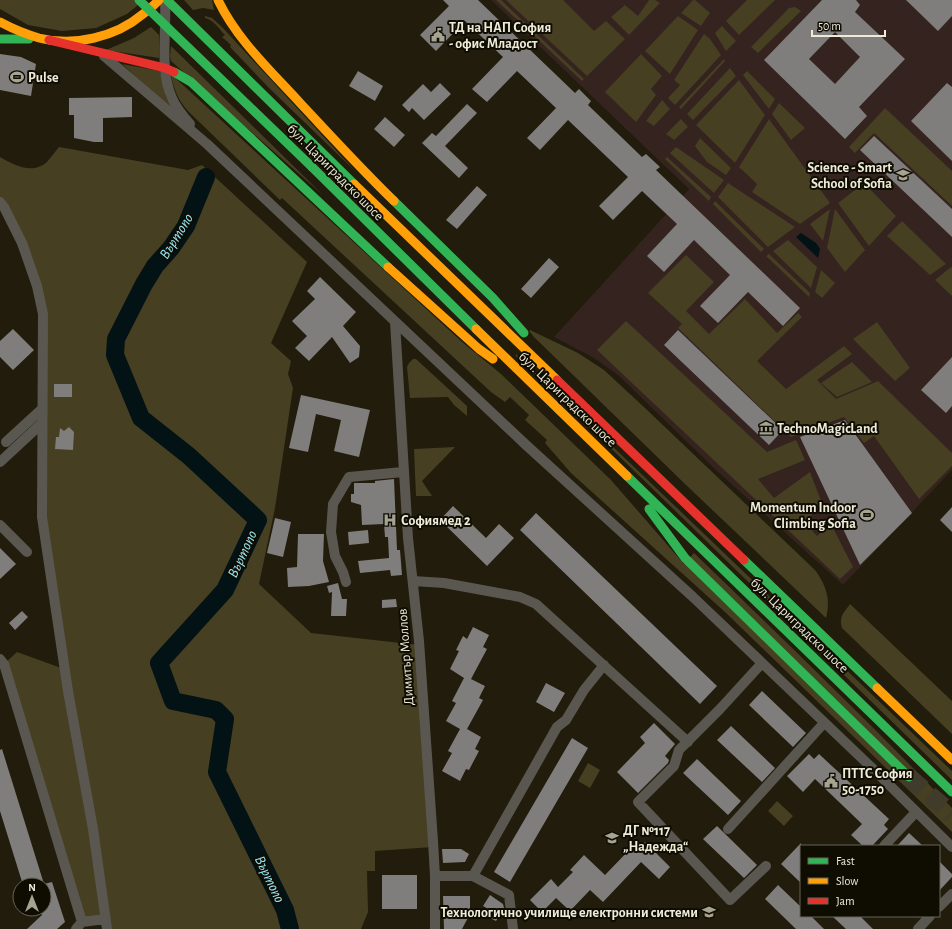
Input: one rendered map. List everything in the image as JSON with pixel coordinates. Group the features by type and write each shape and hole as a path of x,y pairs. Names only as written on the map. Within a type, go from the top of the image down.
{"main road":[{"name":"бул. Цариградско шосе","path":"139,0 952,792"},
{"path":"0,39 65,42 97,38 113,33 127,26 141,17 159,0"},
{"name":"бул. Цариградско шосе","path":"166,0 323,155 952,760"},
{"path":"218,0 225,15 236,32 287,88 374,182 493,298 533,342"},
{"path":"0,22 24,34 101,54 165,68 178,73 191,82 412,290 473,344 544,396"},
{"path":"542,353 566,389"},
{"path":"619,468 685,558 909,777"}],"street":[{"name":"бул. Цариградско шосе","path":"166,0 165,68 167,83 172,99 201,138"},
{"name":"бул. Цариградско шосе","path":"101,54 201,138 530,449 703,606 952,847"},
{"path":"0,202 22,243 37,286 43,314 42,517 68,690 93,829 106,924 79,925 2,662"},
{"name":"Димитър Моллов","path":"395,322 403,472 408,538 419,641 435,876 435,929"},
{"path":"13,450 3,439 42,409"},
{"path":"0,462 42,423"},
{"path":"346,582 344,572 335,556 331,532 333,504 349,477 403,472"},
{"path":"0,525 27,552"},
{"path":"413,580 444,583 520,597 536,604 688,742"},
{"path":"762,663 720,709 679,750 674,766 638,802 730,900 766,866"},
{"path":"473,876 557,727 566,720 584,690 604,665"},
{"path":"728,829 824,723"},
{"path":"885,845 916,812"},
{"path":"435,876 473,876 509,895 513,929"},
{"path":"940,906 952,894"},
{"path":"918,929 929,917"}],"shaded area":[{"path":"0,0 144,0 127,14 96,28 62,31 28,25 0,9"},
{"path":"184,0 212,0 214,10 203,8 193,10"},
{"path":"491,0 952,0 952,470 843,585 717,471 619,376 594,358 554,337 689,189"},
{"path":"496,0 501,0 584,79 582,81"},
{"path":"506,0 563,0 594,31 606,21 625,39 587,76"},
{"path":"649,0 655,0 660,3 629,35 611,17 625,5 638,16"},
{"path":"693,0 695,0 710,13 701,26 681,13"},
{"path":"747,0 775,0 739,35 726,21"},
{"path":"795,7 801,11 758,53 751,47 789,8"},
{"path":"205,16 212,18 222,27 357,173 268,87 230,47 231,45 222,37 225,35 214,23 205,18"},
{"path":"678,16 698,30 670,74 645,51"},
{"path":"722,26 736,41 726,51 715,33"},
{"path":"151,27 159,35 159,58 106,50 134,38"},
{"path":"704,34 710,39 721,55 675,105 668,98 680,85 674,80"},
{"path":"171,46 323,195 171,61"},
{"path":"641,54 662,76 651,89 656,95 636,122 605,92"},
{"path":"724,59 725,61 681,109 679,107"},
{"path":"122,64 160,71 166,97 175,113"},
{"path":"730,68 736,76 693,120 687,114"},
{"path":"747,71 775,99 769,109 743,75"},
{"path":"171,74 461,341 501,374 611,480 684,564 694,553 759,616 952,808 952,832 725,612 571,473 545,443 547,440 525,420 529,415 510,397 505,402 491,392 282,198 280,200 192,115 178,96 173,86"},
{"path":"739,80 765,115 735,163 696,125"},
{"path":"662,100 670,109 654,126 646,121"},
{"path":"779,103 805,128 791,140 772,114"},
{"path":"885,108 952,171 952,206 874,133 855,153 849,147"},
{"path":"681,119 688,127 674,140 666,134"},
{"path":"769,119 830,203 800,224 752,192 757,184 739,167"},
{"path":"700,138 731,168 726,175 707,162 695,146"},
{"path":"59,147 188,170 202,165 307,262 271,343 291,361 288,374 293,388 275,508 259,584 311,633 419,645 433,847 375,851 375,871 367,871 368,912 361,929 107,929 105,919 82,922 4,664 17,652 64,669 42,517 43,314 37,286 0,202 0,157 17,166 35,168 47,162"},
{"path":"676,147 724,180 714,193 670,153"},
{"path":"667,157 711,197 709,201 665,159"},
{"path":"728,183 795,227 768,247 718,197"},
{"path":"864,183 896,216 869,246 838,203"},
{"path":"715,201 764,249 761,252 713,204"},
{"path":"830,209 823,241 810,224"},
{"path":"835,209 865,250 845,272 827,248"},
{"path":"902,221 946,264 930,275 887,236"},
{"path":"801,233 816,243 820,249 818,258 796,237"},
{"path":"788,240 817,267 811,288 773,251"},
{"path":"769,254 810,293 809,297 766,256"},
{"path":"686,255 714,282 686,311 709,334 745,299 777,333 798,313 802,317 757,361 786,389 844,346 852,354 817,380 836,399 878,381 952,453 952,466 919,499 874,436 864,443 844,417 791,437 678,328 682,324 648,293"},
{"path":"951,267 952,268 952,296 935,280"},
{"path":"821,270 835,283 822,298 815,292"},
{"path":"626,321 767,452 796,440 805,460 758,479 774,498 810,472 823,506 804,521 817,536 831,524 853,567 840,579 597,350"},
{"path":"877,322 910,368 895,381 853,339"},
{"path":"530,330 578,353 604,370 815,570 825,587 828,598 826,618 685,484 534,337 529,331"},
{"path":"516,354 952,771 952,780 516,356"},
{"path":"413,359 416,359 467,406 467,416 454,405 448,397 410,398 407,367"},
{"path":"852,362 872,382 837,397 821,383"},
{"path":"455,447 422,481 432,496 416,496 414,449"},
{"path":"850,604 952,701 952,734 842,628 841,618"},
{"path":"588,763 600,770 590,788 578,781"},
{"path":"777,801 793,816 784,826 768,811"}],"building":[{"path":"443,0 478,0 575,93 579,89 591,101 588,105 642,157 646,154 660,167 656,170 800,308 783,326 748,292 718,323 700,306 730,275 694,240 664,272 647,256 677,224 642,191 613,220 599,206 628,177 568,120 540,150 527,138 556,108 517,71 487,102 472,89 503,57 465,21 436,51 420,35 449,6"},
{"path":"822,0 856,0 860,5 855,12 905,59 859,107 867,116 845,139 764,60","holes":["835,32 860,57 835,84 809,59"]},
{"path":"906,0 952,0 952,16 938,31"},
{"name":"Pulse","path":"0,54 21,57 36,64 31,96 0,90"},
{"path":"358,71 383,86 375,101 349,86"},
{"path":"440,83 451,94 424,120 412,108 409,112 402,105 423,84 431,92"},
{"path":"947,83 952,87 952,161 911,121"},
{"path":"132,97 132,117 103,118 103,142 94,142 74,138 74,115 69,115 69,98"},
{"path":"467,104 477,113 445,146 468,168 459,178 422,143 432,133 436,136"},
{"path":"385,117 405,135 394,147 374,129"},
{"path":"874,136 952,209 952,237 860,150"},
{"path":"477,186 487,195 457,229 446,220"},
{"path":"549,258 559,267 531,298 521,289"},
{"path":"320,277 356,312 343,326 360,346 359,357 350,363 332,337 309,361 295,348 307,336 292,321 315,299 307,291"},
{"path":"13,329 34,350 13,370 0,357 0,341"},
{"path":"678,330 783,430 769,445 664,345"},
{"path":"952,357 952,406 946,413 921,390"},
{"path":"54,384 72,384 72,397 54,397"},
{"path":"301,395 370,410 359,457 334,451 341,420 316,414 308,452 289,448"},
{"path":"845,420 912,513 860,565 800,437"},
{"path":"69,427 74,432 73,450 55,449 56,437 59,437 60,428 64,431"},
{"path":"394,479 397,550 400,550 402,575 391,576 390,570 360,573 358,561 389,558 388,537 385,537 384,524 362,525 361,505 351,502 351,494 354,494 354,483 375,483 375,481"},
{"path":"453,506 486,538 499,524 514,538 487,566 440,520"},
{"path":"952,507 952,532 940,520"},
{"path":"536,513 717,686 700,704 520,530"},
{"path":"275,518 291,522 283,557 267,553"},
{"path":"368,530 369,543 349,545 348,532"},
{"path":"298,534 324,534 323,561 329,582 309,586 288,587 287,568 297,567"},
{"path":"0,548 16,564 0,579"},
{"path":"338,583 342,599 347,599 346,616 331,616 332,592 329,593 327,586"},
{"path":"396,599 397,607 382,608 382,600"},
{"path":"22,611 28,617 15,630 9,623"},
{"path":"473,627 489,635 483,647 487,649 471,679 485,686 479,698 483,700 467,729 481,737 475,749 479,751 469,770 466,769 460,781 442,771 452,753 448,751 460,729 446,721 456,703 452,701 464,678 450,669 459,651 456,650 463,636 467,639"},
{"path":"546,683 565,693 554,712 536,702"},
{"path":"762,691 806,733 793,747 749,705"},
{"path":"654,723 675,744 665,756 669,760 668,763 638,793 617,772 645,743 640,737"},
{"path":"731,726 775,768 762,782 717,740"},
{"path":"572,738 588,748 510,882 494,872"},
{"path":"2,749 42,877 21,877 0,811 0,750"},
{"path":"809,754 814,759 819,754 889,819 884,825 888,829 873,845 862,845 851,835 862,824 815,779 803,792 787,776"},
{"path":"697,759 741,801 728,815 683,773"},
{"path":"717,826 757,865 744,878 703,839"},
{"path":"909,833 922,845 898,845"},
{"path":"645,842 670,867 659,879 641,862 603,902 590,890 570,911 556,898 542,912 530,900 551,879 558,887 573,872 570,870 584,855 605,875 632,847 636,851"},
{"path":"801,843 800,882 781,864"},
{"path":"442,849 461,849 469,854 465,862 443,863"},
{"path":"940,862 952,874 952,877 940,890"},
{"path":"382,875 417,875 417,909 382,909"},
{"path":"52,882 65,922 57,929 27,929 40,917 52,917"},
{"path":"778,885 800,906 800,917 812,917 824,929 796,929 765,899"},
{"path":"490,895 503,904 504,908 496,921 488,917 492,911 483,906"},
{"path":"443,896 470,896 470,914 462,929 444,929"},
{"path":"833,917 861,917 873,929 846,929"}],"waterway":[{"name":"Въртопо","path":"206,177 186,226 171,248 155,266 144,284 116,339 115,355 141,418 189,456 258,520 225,590 159,663 173,701 216,710 225,719 217,772 285,910 290,929"}],"tunnel":[{"path":"909,777 952,814"}],"traffic: fast":[{"path":"139,0 312,167"},
{"path":"167,0 354,184"},
{"path":"0,39 29,39"},
{"path":"174,72 191,82 388,267"},
{"path":"312,167 476,329"},
{"path":"394,201 493,298 524,333"},
{"path":"627,476 952,792"},
{"path":"649,509 685,558 909,777"},
{"path":"744,560 877,688"}],"traffic: slow":[{"path":"0,22 39,38 66,41 80,40 94,38 120,29 132,22 159,0"},
{"path":"218,0 235,29 267,68 394,201"},
{"path":"354,184 557,380"},
{"path":"388,267 479,349 493,359"},
{"path":"476,329 627,476"},
{"path":"877,688 952,760"}],"traffic: jam":[{"path":"49,40 165,68 174,72"},
{"path":"557,380 744,560"}],"place":[{"name":"ТД на НАП София - офис Младост","path":"438,35"},
{"name":"Pulse","path":"17,77"},
{"name":"Science - Smart School of Sofia","path":"903,175"},
{"name":"TechnoMagicLand","path":"766,428"},
{"name":"Momentum Indoor Climbing Sofia","path":"867,515"},
{"name":"Софиямед 2","path":"390,520"},
{"name":"ПТТС София 50-1750","path":"831,781"},
{"name":"ДГ №117 „Надежда“","path":"612,838"},
{"name":"Технологично училище електронни системи","path":"709,912"}]}
